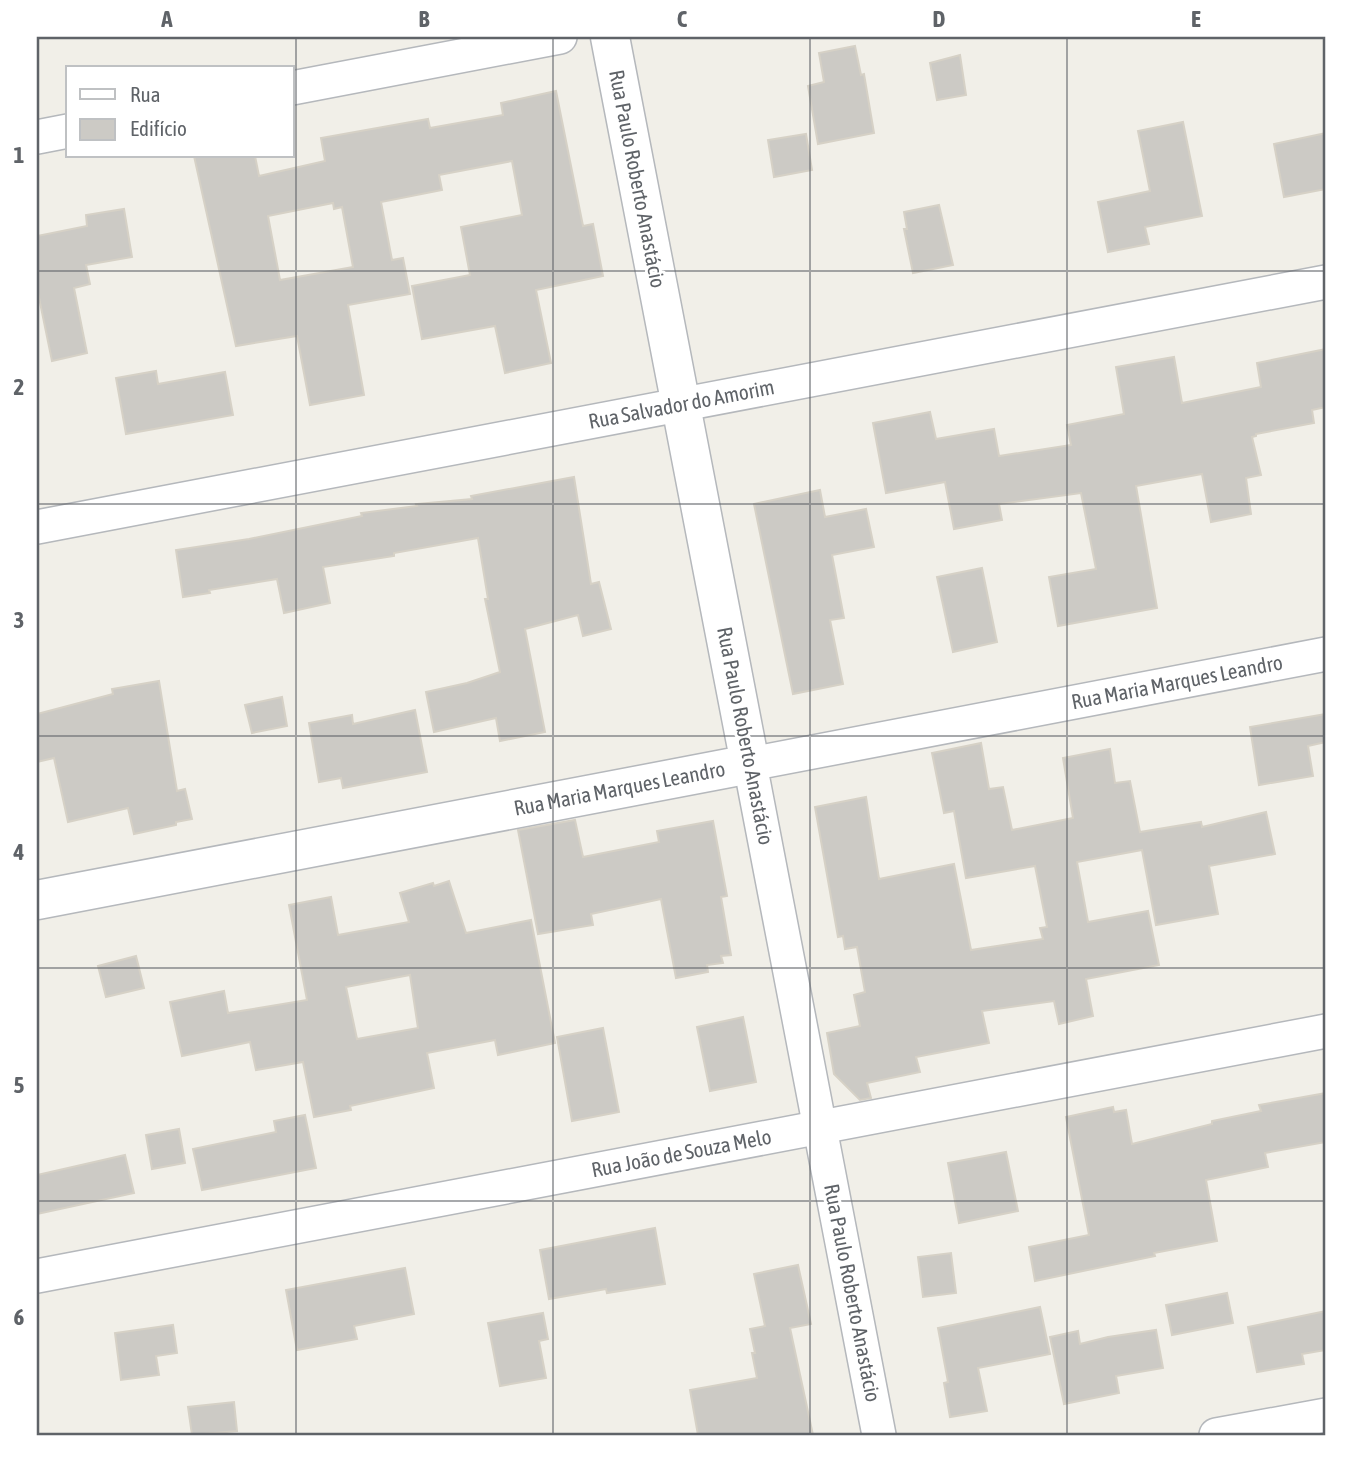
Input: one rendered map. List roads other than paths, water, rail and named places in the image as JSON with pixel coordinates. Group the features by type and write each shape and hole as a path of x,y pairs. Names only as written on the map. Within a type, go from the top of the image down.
{"street":[{"path":"294,88 560,37"},
{"name":"Rua Paulo Roberto Anastácio","path":"610,37 879,1435"},
{"path":"37,137 66,131"},
{"name":"Rua Salvador do Amorim","path":"37,527 1326,282"},
{"name":"Rua Maria Marques Leandro","path":"37,900 1326,653"},
{"name":"Rua João de Souza Melo","path":"37,1276 1326,1031"},
{"path":"1216,1435 1326,1415"}]}
